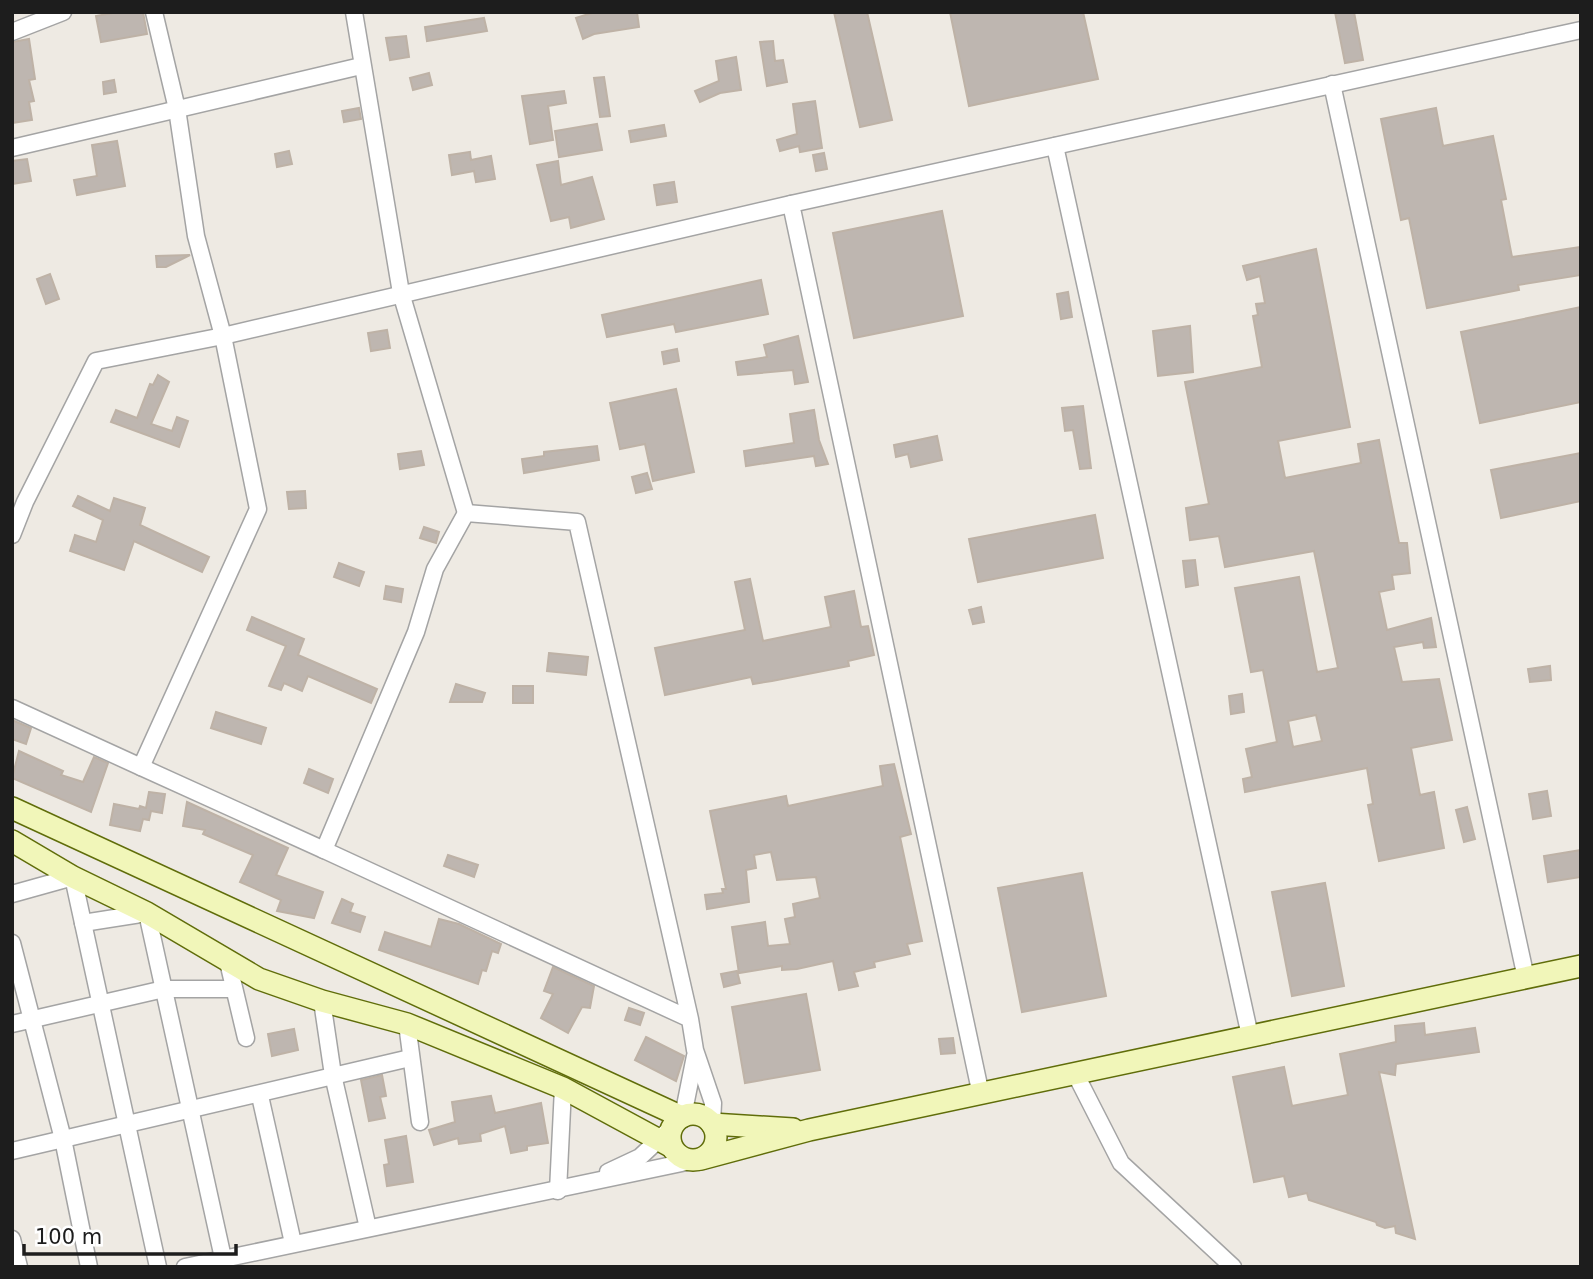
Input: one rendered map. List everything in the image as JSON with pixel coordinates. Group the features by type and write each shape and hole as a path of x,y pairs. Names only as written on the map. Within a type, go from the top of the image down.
{"street":[{"path":"12,32 63,12"},
{"path":"141,767 258,509 223,335 196,236 177,109 154,12"},
{"path":"324,849 416,632 435,569 466,513 401,293 354,12"},
{"path":"12,535 19,500 96,360 223,335 791,204 1581,30"},
{"path":"12,148 361,66"},
{"path":"1332,84 1526,978"},
{"path":"1055,146 1250,1036"},
{"path":"791,204 981,1096"},
{"path":"466,513 577,522 695,1050 713,1103 715,1144 699,1160"},
{"path":"12,708 690,1019"},
{"path":"12,808 657,1106 659,1121 652,1128 668,1130"},
{"path":"12,841 73,877 147,913 228,962 269,983 322,1001 407,1024 668,1130 682,1158 699,1160"},
{"path":"12,894 73,877"},
{"path":"73,877 129,1124 158,1267"},
{"path":"83,923 147,913"},
{"path":"147,913 223,1258"},
{"path":"12,943 34,1019 63,1139 89,1267"},
{"path":"228,962 246,1038"},
{"path":"185,1267 699,1160 809,1130 981,1096 1581,966"},
{"path":"12,1024 164,989 234,989"},
{"path":"322,1001 334,1075 368,1228"},
{"path":"407,1024 420,1122"},
{"path":"668,1130 695,1050"},
{"path":"12,1151 260,1096 334,1075 410,1058"},
{"path":"1076,1075 1121,1163 1233,1267"},
{"path":"563,1088 564,1189"},
{"path":"260,1096 293,1243"},
{"path":"564,1189 633,1161 668,1130 698,1115 712,1123 809,1130"},
{"path":"12,1239 19,1267"}],"building":[{"path":"118,12 143,12 147,34 101,42 96,16"},
{"path":"595,12 637,12 639,27 594,34 583,39 576,18"},
{"path":"834,12 867,12 892,120 860,127"},
{"path":"950,12 1083,12 1098,79 969,106"},
{"path":"1335,12 1354,12 1363,60 1345,63"},
{"path":"484,18 487,31 427,41 425,27"},
{"path":"406,36 409,57 390,60 386,38"},
{"path":"29,39 35,79 29,80 34,101 29,102 32,120 12,123 12,42"},
{"path":"773,41 775,61 783,60 787,82 767,86 760,42"},
{"path":"736,57 741,90 720,93 700,102 695,91 719,81 716,61"},
{"path":"429,73 432,85 413,90 410,78"},
{"path":"604,77 610,116 600,117 594,78"},
{"path":"114,80 116,92 104,94 103,82"},
{"path":"564,91 566,103 548,106 553,140 530,144 522,96"},
{"path":"815,101 822,148 800,152 799,146 780,151 777,140 797,134 793,104"},
{"path":"359,108 361,119 344,122 342,111"},
{"path":"1436,108 1443,146 1493,136 1506,199 1501,200 1512,257 1581,247 1581,275 1518,285 1519,290 1427,308 1409,218 1401,220 1381,119"},
{"path":"597,124 602,150 559,157 555,131"},
{"path":"664,125 666,136 631,142 629,131"},
{"path":"117,141 125,186 77,195 74,180 97,176 92,145"},
{"path":"289,151 292,164 277,167 275,154"},
{"path":"470,152 471,160 491,156 495,179 476,182 474,171 452,175 449,155"},
{"path":"824,153 827,169 816,171 813,155"},
{"path":"27,159 31,181 12,184 12,161"},
{"path":"558,161 561,185 592,177 604,219 571,228 569,217 551,221 537,165"},
{"path":"674,182 677,202 657,205 654,185"},
{"path":"942,211 963,316 854,338 833,233"},
{"path":"1316,249 1350,427 1278,441 1285,478 1361,463 1358,444 1379,440 1399,543 1407,543 1410,573 1392,575 1394,589 1379,592 1387,630 1431,618 1436,647 1424,648 1423,642 1394,647 1402,682 1439,679 1452,740 1411,748 1420,795 1434,792 1444,848 1379,861 1368,805 1373,804 1367,768 1245,792 1243,779 1252,777 1246,749 1277,742 1263,670 1251,672 1235,588 1299,577 1317,672 1338,668 1314,551 1225,567 1219,536 1190,540 1186,508 1209,504 1185,382 1262,367 1253,316 1258,315 1256,304 1265,303 1260,276 1247,280 1243,266","holes":["1316,715 1322,741 1293,747 1288,721"]},
{"path":"190,255 166,267 157,267 156,256"},
{"path":"50,274 59,299 46,304 37,279"},
{"path":"761,280 768,314 676,332 674,324 607,337 602,315"},
{"path":"1068,292 1072,317 1061,319 1057,294"},
{"path":"1581,307 1581,402 1480,423 1461,332"},
{"path":"1190,326 1193,372 1158,376 1153,331"},
{"path":"387,330 390,348 371,351 368,333"},
{"path":"798,336 808,382 795,384 793,370 738,375 736,362 767,357 764,345"},
{"path":"677,349 679,361 664,364 662,352"},
{"path":"158,375 169,382 151,424 172,431 177,417 188,421 179,447 111,422 116,410 137,418 150,384 153,385"},
{"path":"676,389 694,472 653,481 645,444 620,449 610,403"},
{"path":"1083,406 1091,468 1080,469 1073,430 1065,431 1062,408"},
{"path":"814,410 819,440 828,464 816,466 814,456 746,466 744,451 794,443 790,414"},
{"path":"937,436 942,460 911,467 908,454 896,457 894,445"},
{"path":"597,446 599,460 524,473 522,459 544,456 544,452"},
{"path":"421,451 424,465 400,469 398,454"},
{"path":"1581,453 1581,501 1501,518 1491,470"},
{"path":"647,473 652,489 636,493 632,477"},
{"path":"305,491 306,508 289,509 287,492"},
{"path":"78,496 110,511 114,498 145,508 140,525 209,557 202,572 134,541 124,570 70,551 75,535 96,542 103,520 73,506"},
{"path":"1095,515 1103,558 978,582 969,539"},
{"path":"424,527 439,532 436,543 420,538"},
{"path":"1195,560 1198,585 1186,587 1183,561"},
{"path":"339,563 364,572 359,586 334,577"},
{"path":"750,579 763,641 831,627 825,597 854,591 861,627 868,626 874,655 848,661 849,666 772,681 753,684 751,677 665,695 655,648 745,630 735,582"},
{"path":"386,586 403,589 401,602 384,599"},
{"path":"981,607 984,622 973,624 969,610"},
{"path":"252,617 304,639 298,655 377,689 371,703 308,676 302,691 284,683 281,690 269,686 286,646 247,630"},
{"path":"549,653 588,657 586,675 547,671"},
{"path":"1550,666 1551,680 1530,682 1528,669"},
{"path":"456,684 485,693 482,702 450,702"},
{"path":"513,686 533,686 533,703 513,703"},
{"path":"1242,694 1244,712 1231,714 1229,696"},
{"path":"216,712 266,728 261,744 211,728"},
{"path":"12,720 31,728 26,744 12,739"},
{"path":"19,751 63,771 61,775 83,782 94,757 108,763 91,812 12,778"},
{"path":"894,764 911,834 900,837 922,941 907,944 910,954 874,962 875,967 854,972 858,986 839,990 833,961 797,969 782,970 782,966 739,973 732,927 765,922 768,946 790,944 785,919 795,917 793,904 820,898 816,877 777,880 771,852 754,855 756,868 746,870 749,902 707,909 705,895 723,893 722,889 726,889 710,811 786,796 788,806 883,786 880,766"},
{"path":"309,769 333,779 328,793 304,783"},
{"path":"1547,791 1551,816 1533,819 1529,794"},
{"path":"149,792 165,794 162,813 151,811 149,820 143,819 140,831 110,825 114,804 146,808"},
{"path":"187,802 288,848 276,875 323,892 314,918 277,911 281,900 240,882 253,855 203,834 205,830 183,826"},
{"path":"1467,807 1475,839 1464,842 1456,810"},
{"path":"1581,850 1581,877 1548,882 1544,856"},
{"path":"448,855 478,865 474,877 444,866"},
{"path":"1082,873 1106,996 1022,1012 998,888"},
{"path":"1325,883 1344,986 1292,996 1272,892"},
{"path":"342,899 353,904 350,912 365,917 360,932 332,923"},
{"path":"439,919 459,924 501,944 498,953 492,951 486,971 482,970 478,984 379,950 385,932 431,947"},
{"path":"553,967 594,986 590,1008 582,1007 568,1033 541,1018 553,994 544,991"},
{"path":"737,971 740,983 724,987 721,974"},
{"path":"806,994 820,1070 745,1083 732,1007"},
{"path":"629,1008 644,1013 640,1025 625,1020"},
{"path":"1424,1023 1425,1035 1475,1028 1479,1052 1396,1064 1395,1075 1379,1072 1415,1239 1396,1233 1395,1226 1385,1228 1376,1222 1309,1200 1307,1193 1289,1197 1284,1176 1254,1182 1233,1077 1284,1067 1292,1106 1348,1095 1340,1054 1396,1042 1395,1026"},
{"path":"294,1029 298,1050 272,1056 268,1034"},
{"path":"646,1037 684,1056 676,1081 635,1060"},
{"path":"953,1038 955,1053 941,1054 939,1039"},
{"path":"382,1075 386,1096 380,1097 385,1118 369,1121 361,1080"},
{"path":"491,1096 495,1113 541,1103 548,1143 527,1146 527,1150 511,1153 505,1126 480,1134 481,1141 459,1144 458,1138 434,1145 429,1130 455,1122 452,1102"},
{"path":"406,1136 413,1182 387,1186 384,1165 389,1164 385,1140"}]}
